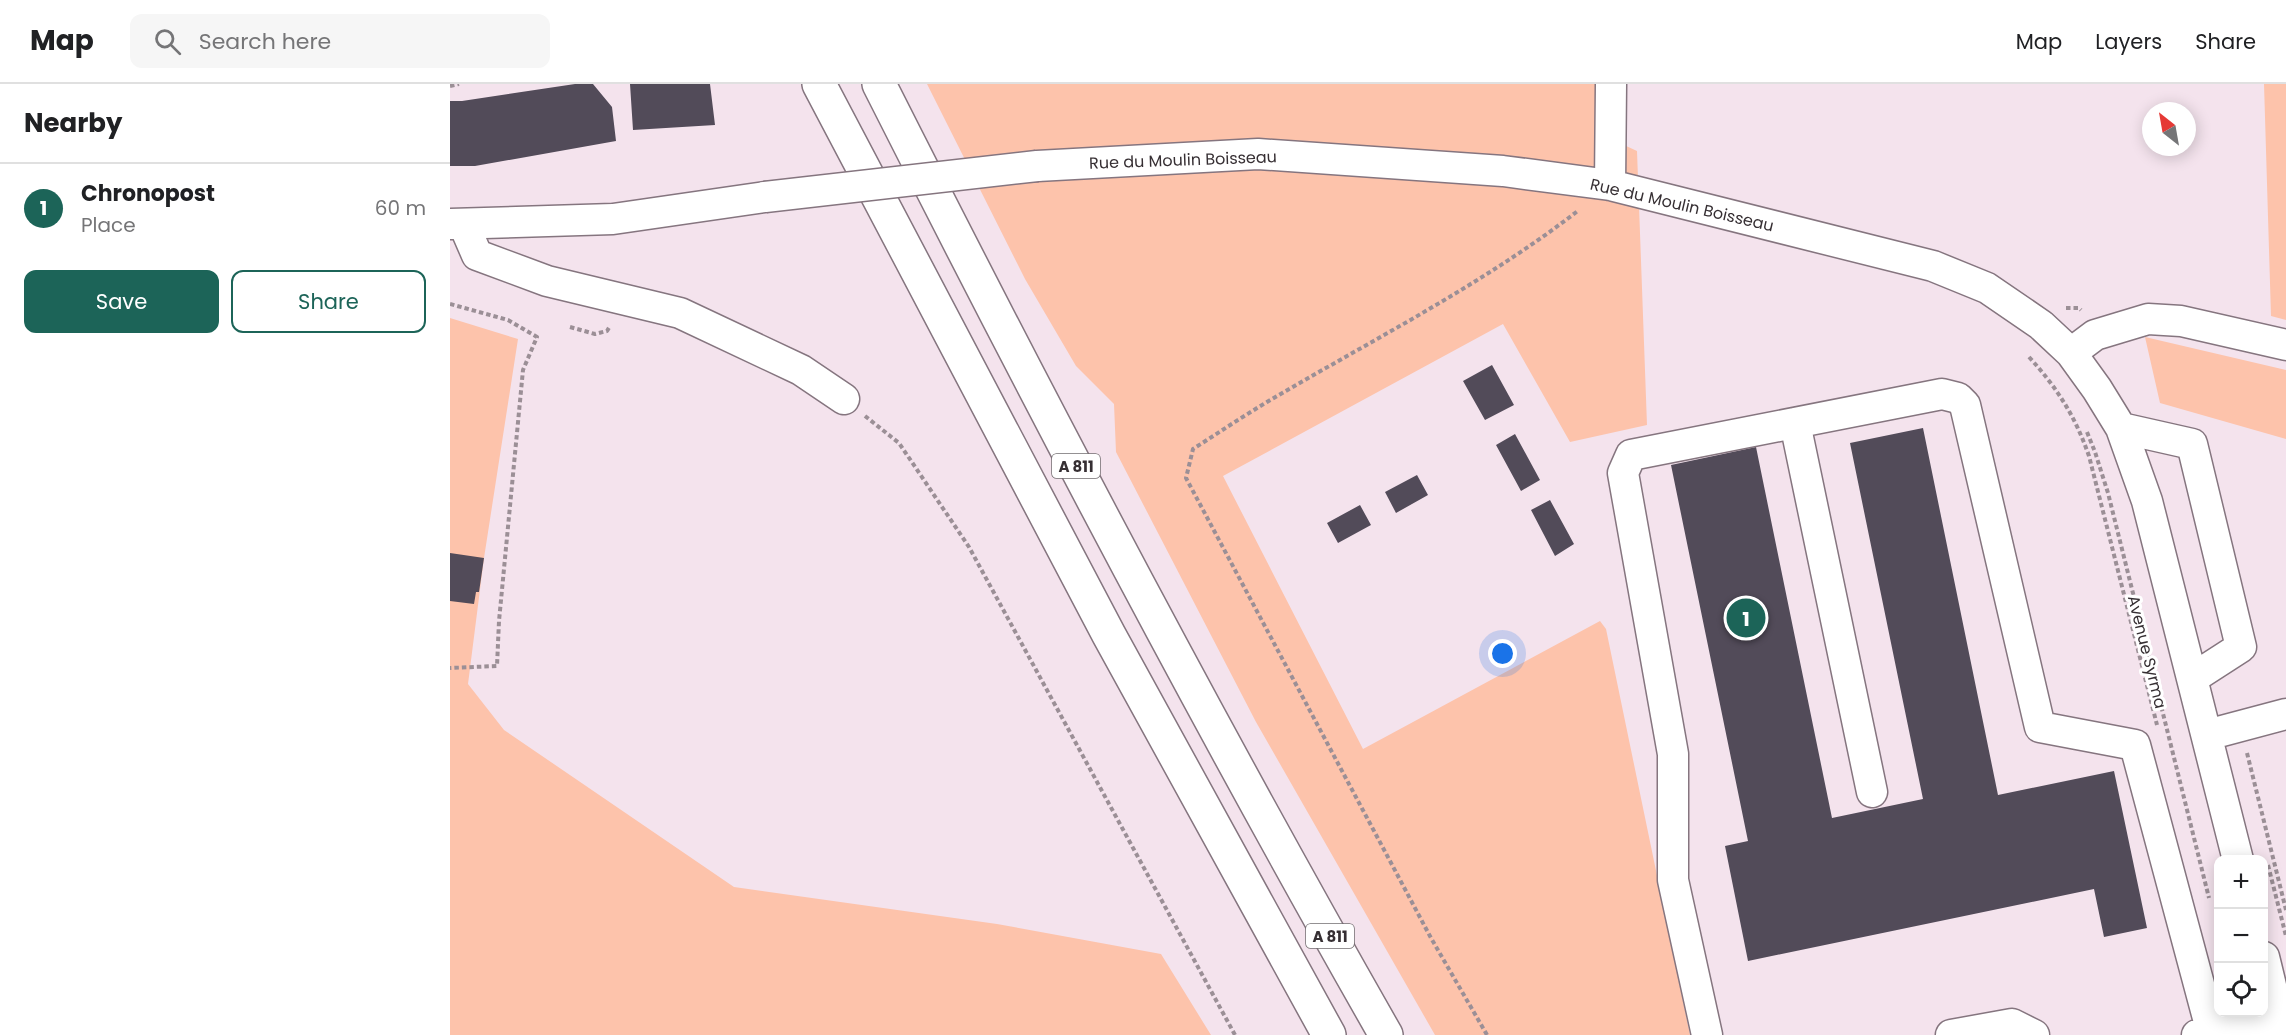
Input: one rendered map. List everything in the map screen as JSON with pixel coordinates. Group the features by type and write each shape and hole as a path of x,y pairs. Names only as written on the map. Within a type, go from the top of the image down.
{"highway":[{"name":"A 811","path":"879,84 1014,349 1155,617 1386,1035"},
{"name":"A 811","path":"822,87 1109,635 1329,1035"}],"street":[{"path":"1610,185 1611,84"},
{"name":"Rue du Moulin Boisseau","path":"457,225 613,219 765,197 1037,166 1258,154 1503,171 1610,185 1933,266 1987,288 2041,325 2071,353"},
{"path":"457,225 477,255 547,281 680,313 801,370 844,399"},
{"path":"2237,855 2147,501 2121,428 2071,353 2096,335 2148,319 2181,321 2286,345"},
{"path":"1707,1035 1673,880 1673,754 1623,473 1631,454 1942,394 1958,398 1965,405 2040,727 2135,745 2204,1034 2281,1026 2265,963"},
{"path":"1795,423 1872,792"},
{"path":"2121,428 2192,444 2241,647 2193,678"},
{"path":"2207,735 2286,714"},
{"path":"1950,1035 2012,1024 2034,1035"}],"path":[{"path":"450,86 459,84"},
{"path":"1487,1035 1431,938 1186,478 1193,449 1266,402 1412,320 1548,234 1610,185"},
{"path":"450,304 508,320 537,337 523,370 499,621 497,666 450,668"},
{"path":"2096,335 2079,308 2060,309 2041,325 2021,348 2061,398 2078,425 2082,436 2101,499 2159,734"},
{"path":"844,399 899,443 969,547 1235,1035"},
{"name":"Avenue Syrma","path":"2083,424 2108,493 2210,902"}],"shaded area":[{"path":"927,84 1596,84 1598,133 1637,151 1647,425 1570,442 1503,324 1223,476 1363,749 1600,621 1606,629 1690,1035 1435,1035 1256,722 1116,452 1114,404 1076,366 1025,279"},
{"path":"2264,84 2286,84 2286,320 2271,316"},
{"path":"450,318 518,339 484,558 468,684 504,730 734,887 997,924 1161,954 1211,1035 450,1035"},
{"path":"2145,337 2286,370 2286,439 2160,403"}],"building":[{"path":"575,84 593,84 612,107 616,141 475,166 450,166 450,101"},
{"path":"630,84 710,84 715,125 633,130"},
{"path":"1492,365 1514,405 1485,420 1463,381"},
{"path":"1923,428 1998,795 2114,771 2147,928 2104,937 2094,889 1748,961 1725,846 1748,841 1671,465 1756,447 1832,818 1923,799 1850,443"},
{"path":"1515,434 1540,480 1521,491 1496,445"},
{"path":"1417,475 1428,495 1396,513 1385,492"},
{"path":"1550,500 1574,544 1555,556 1531,510"},
{"path":"1360,505 1371,525 1338,543 1327,523"},
{"path":"450,553 484,558 479,592 476,592 474,604 450,601"}],"place":[{"name":"Chronopost","path":"1746,618"}]}
